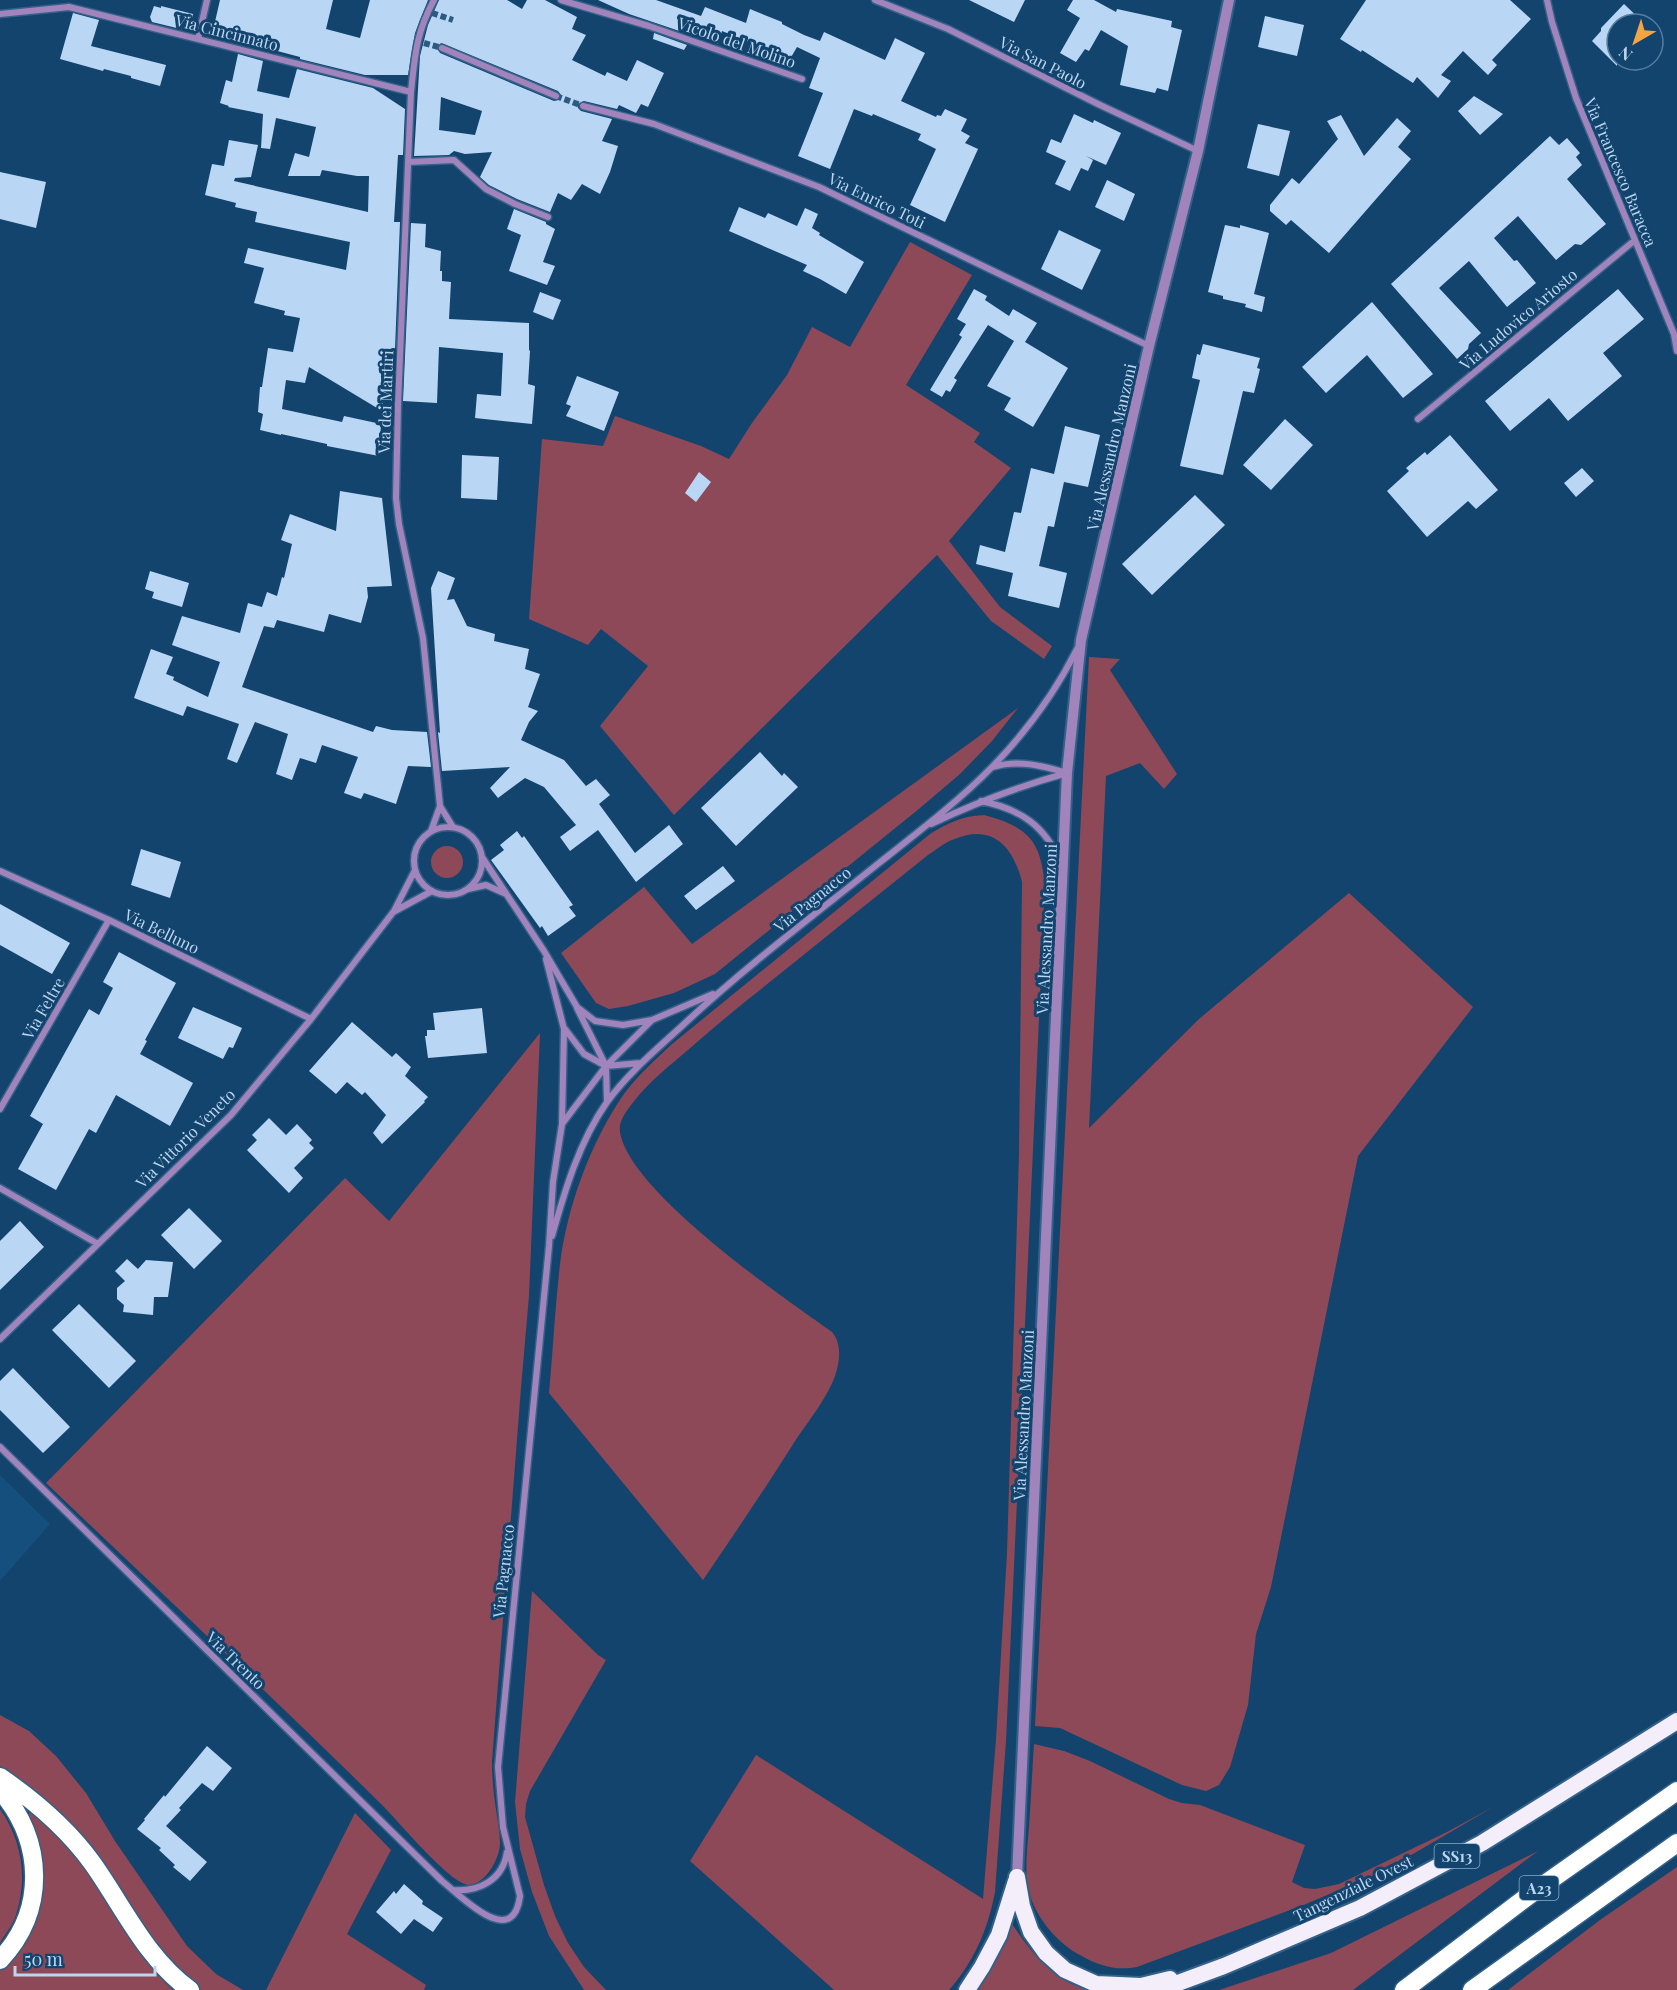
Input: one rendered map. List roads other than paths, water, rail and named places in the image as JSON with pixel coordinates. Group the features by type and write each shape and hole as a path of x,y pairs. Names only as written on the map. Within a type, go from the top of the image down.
{"highway":[{"name":"Tangenziale Ovest","path":"1224,1966 1360,1908 1482,1843 1677,1721"},
{"path":"0,1777 40,1806 67,1833 92,1863 159,1962 190,1990"},
{"path":"0,1790 22,1820 34,1862 35,1889 30,1912 21,1932 0,1960"},
{"name":"A23","path":"1404,1990 1532,1893 1677,1791"},
{"name":"A23","path":"1472,1990 1677,1843"},
{"path":"1017,1877 1022,1906 1030,1932 1046,1953 1065,1970 1096,1984 1141,1986 1224,1966"},
{"path":"967,1990 999,1935 1017,1877"},
{"name":"SS13","path":"1159,1990 1224,1966"}],"street":[{"path":"198,39 207,0"},
{"name":"Via dei Martiri","path":"431,831 440,806 423,638 399,524 396,498 411,92 420,42 434,0"},
{"name":"Vicolo del Molino","path":"561,0 649,26 802,79"},
{"name":"Via San Paolo","path":"875,0 948,29 1198,151"},
{"name":"Via Alessandro Manzoni","path":"1017,1877 1067,773 1081,640 1149,346 1198,151 1229,0"},
{"name":"Via Francesco Baracca","path":"1547,0 1576,98 1674,334 1677,351"},
{"name":"Via Cincinnato","path":"0,14 69,7 411,92"},
{"path":"442,48 556,96"},
{"name":"Via Enrico Toti","path":"583,106 654,124 819,187 1149,346"},
{"path":"408,162 454,160 486,189 548,217"},
{"name":"Via Ludovico Ariosto","path":"1418,419 1635,240"},
{"name":"Via Pagnacco","path":"549,1246 566,1186 584,1141 607,1102 642,1063 719,991 922,828 992,767 1040,708 1066,670 1081,640"},
{"path":"992,767 1006,763 1024,763 1067,773"},
{"name":"Via Pagnacco","path":"922,828 981,801 1067,773"},
{"path":"981,801 1001,805 1022,816 1041,830 1053,846 1064,869"},
{"name":"Via dei Martiri","path":"440,806 453,827"},
{"path":"468,889 479,875 482,857 478,846 463,830 442,827 431,831 422,838 416,848 414,859 415,870 424,886 432,891 450,895 486,885 507,895"},
{"name":"Via Pagnacco","path":"482,857 544,951 577,1007 606,1066 607,1102"},
{"name":"Via Vittorio Veneto","path":"0,1339 231,1115 394,911 415,870"},
{"name":"Via Belluno","path":"0,871 109,920 310,1018"},
{"name":"Via Vittorio Veneto","path":"394,911 432,891"},
{"name":"Via Feltre","path":"0,1109 109,920"},
{"name":"Via Pagnacco","path":"520,1896 503,1827 498,1767 549,1246 553,1182 562,1124 564,1029 544,951"},
{"name":"Via Pagnacco","path":"577,1007 596,1021 623,1025 652,1020 719,991"},
{"name":"Via Pagnacco","path":"562,1124 606,1066 652,1020"},
{"name":"Via Pagnacco","path":"564,1029 584,1054 606,1066"},
{"path":"606,1066 642,1063"},
{"path":"0,1188 98,1244"},
{"name":"Via Trento","path":"0,1448 453,1890 482,1914 494,1920 505,1920 514,1913 519,1906 520,1896"},
{"path":"453,1890 477,1889 487,1884 502,1868 508,1849"}],"tunnel":[{"path":"432,13 453,20"},
{"path":"424,43 442,48"},
{"path":"556,96 583,106"}]}
